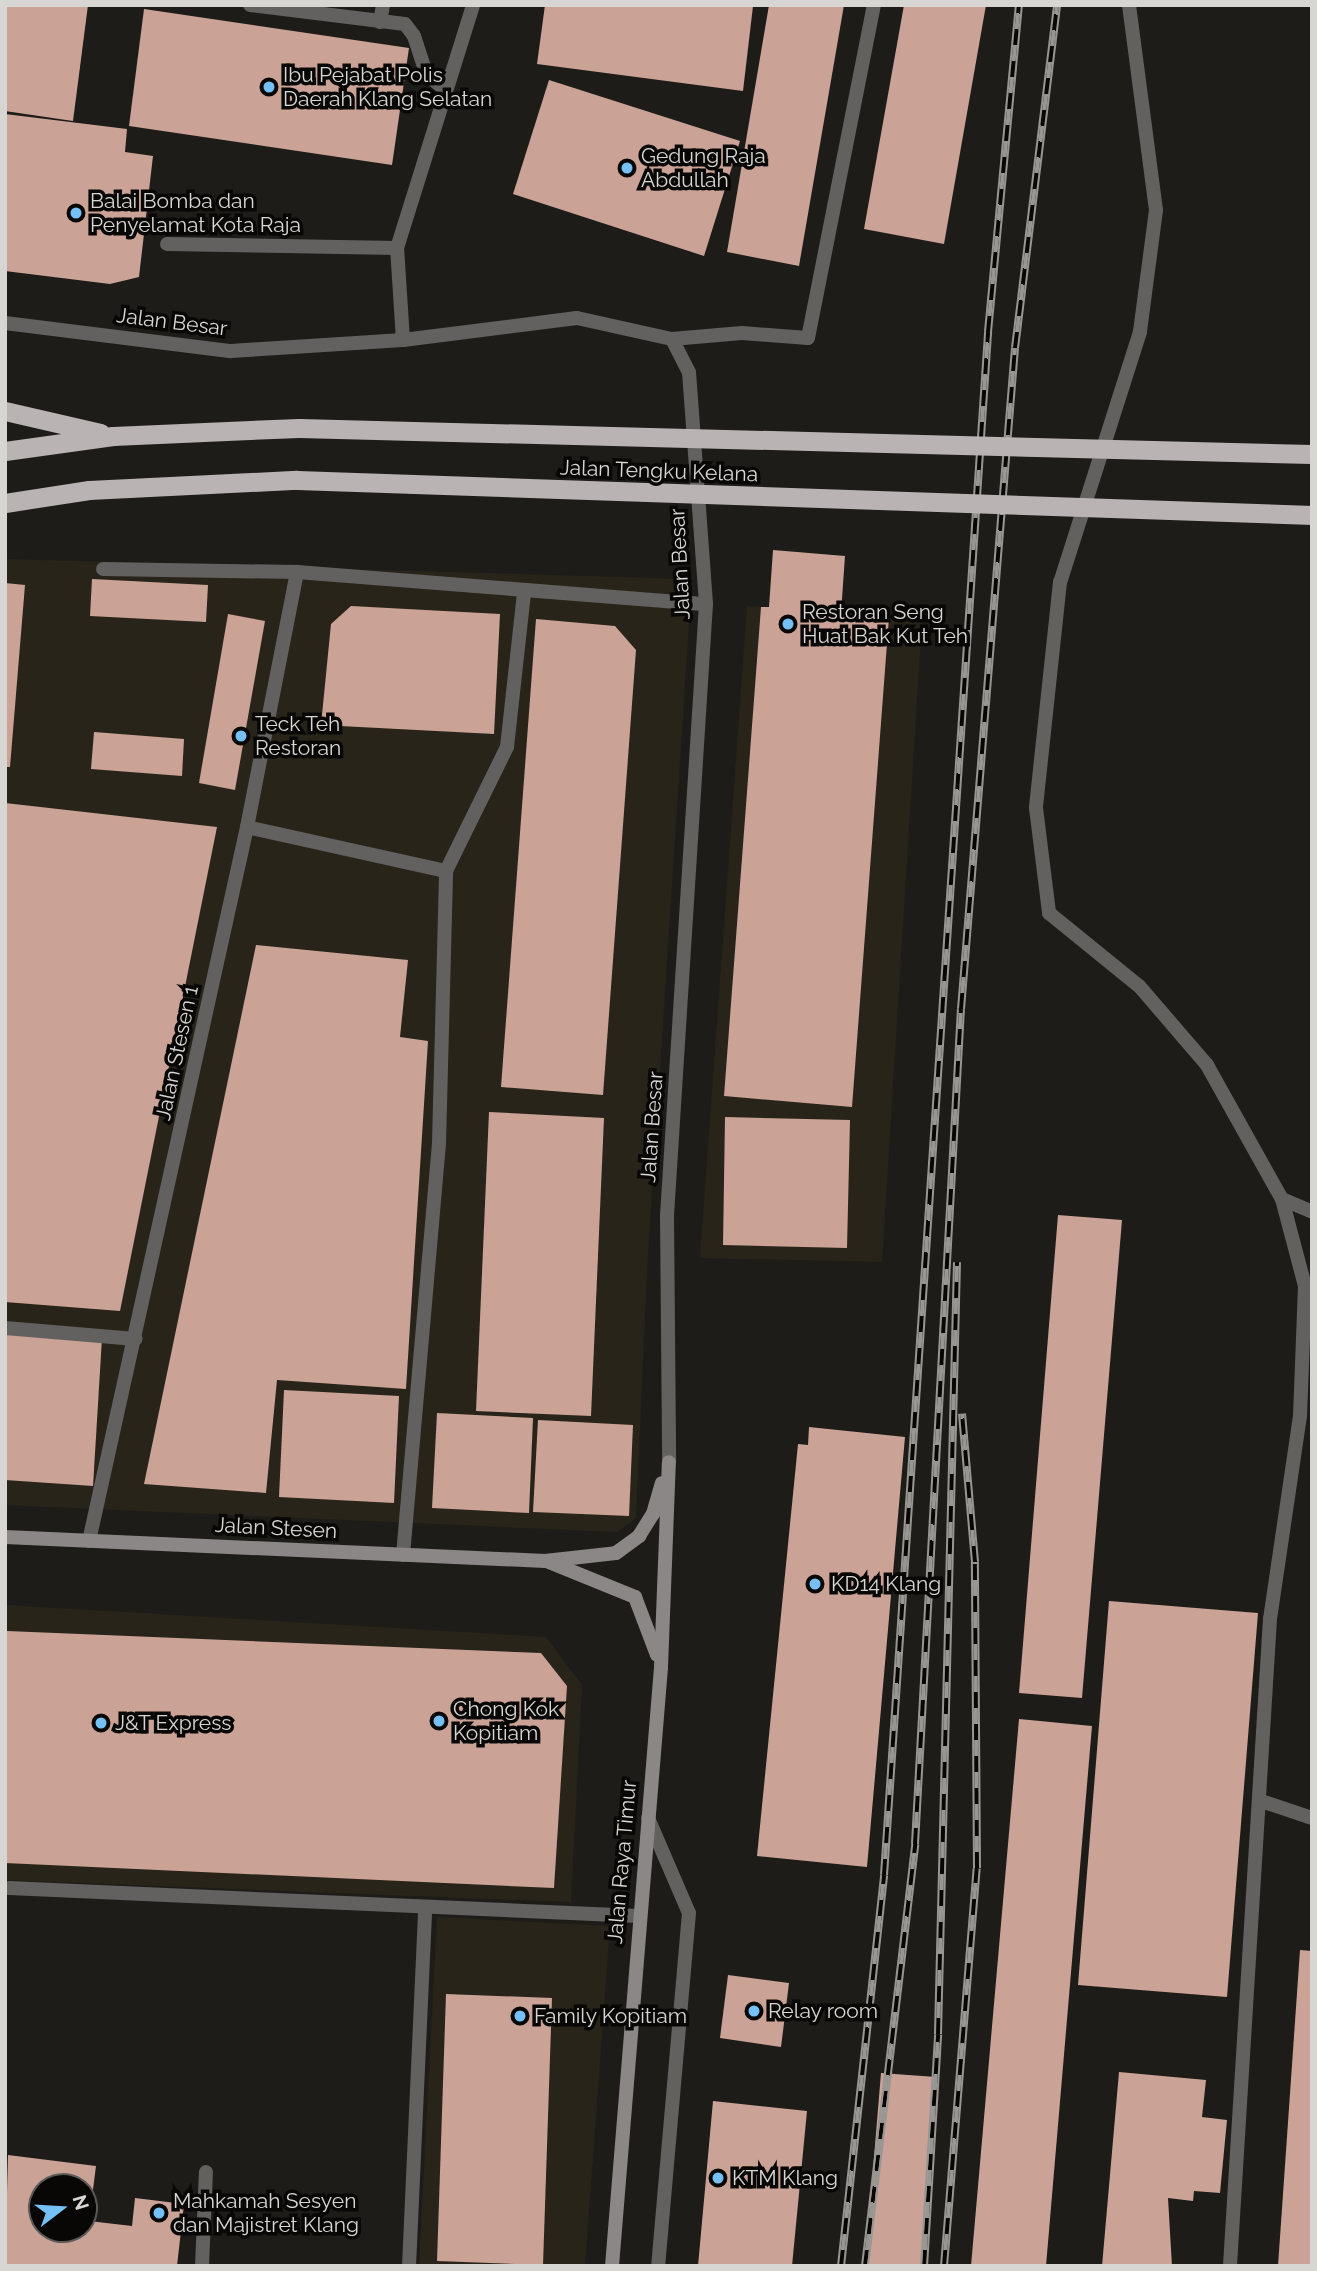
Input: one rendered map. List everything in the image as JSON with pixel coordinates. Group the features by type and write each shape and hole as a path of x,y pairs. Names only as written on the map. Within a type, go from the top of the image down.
{"highway":[{"path":"5,411 113,436"},
{"name":"Jalan Tengku Kelana","path":"5,451 113,436 299,428 1312,454"},
{"name":"Jalan Tengku Kelana","path":"5,503 89,490 297,480 1312,515"}],"main road":[{"name":"Jalan Stesen","path":"5,1537 545,1561 616,1553 639,1536 653,1514 669,1462"},
{"name":"Jalan Raya Timur","path":"612,2266 660,1667 669,1462"},
{"name":"Jalan Stesen","path":"545,1561 635,1597 646,1616 660,1667"}],"street":[{"path":"250,5 311,9 405,24 414,36 426,74 446,90"},
{"path":"380,22 383,5"},
{"path":"403,340 397,248 472,5"},
{"path":"672,339 742,333 808,338 874,5"},
{"path":"1129,5 1156,210 1140,332 1060,582 1036,808 1049,913 1140,987 1207,1065 1282,1199 1305,1286 1300,1416 1270,1619 1261,1801 1234,2146 1230,2266"},
{"path":"167,244 397,248"},
{"name":"Jalan Besar","path":"5,323 232,351 403,340 578,318 672,339 689,372 706,604 667,1215 669,1462"},
{"path":"103,569 297,572 524,592 706,604"},
{"name":"Jalan Stesen 1","path":"89,1541 136,1339 247,827 297,572"},
{"path":"403,1555 439,1143 446,871 507,747 524,592"},
{"path":"247,827 446,871"},
{"path":"1282,1199 1312,1212"},
{"path":"5,1328 136,1339"},
{"path":"1261,1801 1312,1818"},
{"path":"647,1817 689,1913 658,2266"},
{"path":"9,1888 638,1916"},
{"path":"409,2266 425,1907"},
{"path":"202,2266 206,2172"}],"shaded area":[{"path":"5,559 687,579 689,623 647,1270 636,1518 617,1532 5,1505"},
{"path":"747,606 922,620 882,1262 700,1258"},
{"path":"5,1605 546,1637 582,1685 571,1902 5,1880"},
{"path":"437,1917 610,1926 585,2266 419,2266"}],"building":[{"path":"5,5 88,5 73,121 5,111"},
{"path":"545,5 753,6 743,91 537,64"},
{"path":"769,5 844,5 799,266 727,252"},
{"path":"904,5 986,5 944,244 864,229"},
{"name":"Ibu Pejabat Polis Daerah Klang Selatan","path":"144,9 409,48 392,165 129,126"},
{"name":"Gedung Raja Abdullah","path":"549,80 740,141 704,256 513,194"},
{"name":"Balai Bomba dan Penyelamat Kota Raja","path":"5,114 127,129 125,152 153,156 139,277 110,284 5,271"},
{"path":"773,550 845,556 841,613 889,617 852,1107 724,1096 761,607 769,607"},
{"path":"92,579 208,585 206,622 90,616"},
{"path":"5,583 25,585 10,767 5,767"},
{"path":"351,606 500,614 494,734 321,725 331,624"},
{"path":"228,614 265,621 235,790 199,783"},
{"path":"536,619 615,626 636,650 603,1095 501,1087"},
{"path":"94,732 184,739 182,776 91,769"},
{"path":"5,803 217,827 120,1311 5,1302"},
{"path":"256,945 408,960 400,1037 428,1041 406,1389 277,1380 266,1493 144,1484"},
{"path":"489,1112 604,1118 591,1416 476,1411"},
{"path":"725,1117 850,1120 847,1248 723,1245"},
{"path":"1058,1215 1122,1220 1082,1698 1019,1693"},
{"path":"5,1333 102,1338 93,1486 5,1480"},
{"path":"284,1390 399,1396 394,1503 279,1497"},
{"path":"437,1413 533,1418 529,1513 432,1508"},
{"path":"538,1420 633,1425 629,1516 533,1512"},
{"path":"809,1427 905,1437 867,1867 757,1856 798,1444 808,1445"},
{"path":"1109,1601 1258,1613 1227,1997 1078,1985"},
{"path":"7,1631 541,1653 567,1686 554,1888 5,1863"},
{"path":"1019,1719 1092,1726 1046,2266 971,2266"},
{"path":"1300,1950 1312,1951 1312,2266 1278,2266"},
{"name":"Relay room","path":"728,1975 789,1983 781,2047 720,2038"},
{"path":"446,1994 552,1998 543,2265 437,2261"},
{"path":"1119,2072 1206,2080 1202,2117 1227,2120 1220,2193 1194,2191 1193,2201 1168,2198 1172,2266 1102,2266"},
{"path":"881,2073 936,2077 924,2266 865,2266"},
{"path":"713,2101 807,2111 792,2266 698,2266"},
{"name":"Mahkamah Sesyen dan Majistret Klang","path":"8,2155 96,2166 95,2173 28,2173 28,2243 98,2243 98,2222 132,2226 135,2198 184,2204 177,2266 5,2266"}],"railway":[{"path":"841,2266 884,1875 988,332 1019,5"},
{"path":"865,2266 915,1844 961,1009 1015,348 1057,5"},
{"path":"924,2266 938,2034 957,1262"},
{"path":"944,2266 977,1868 975,1562 962,1414"}],"place":[{"name":"Ibu Pejabat Polis Daerah Klang Selatan","path":"269,87"},
{"name":"Gedung Raja Abdullah","path":"627,168"},
{"name":"Balai Bomba dan Penyelamat Kota Raja","path":"76,213"},
{"name":"Restoran Seng Huat Bak Kut Teh","path":"788,624"},
{"name":"Teck Teh Restoran","path":"241,736"},
{"name":"KD14 Klang","path":"815,1584"},
{"name":"Chong Kok Kopitiam","path":"439,1721"},
{"name":"J&T Express","path":"101,1723"},
{"name":"Relay room","path":"754,2011"},
{"name":"Family Kopitiam","path":"520,2016"},
{"name":"KTM Klang","path":"718,2178"},
{"name":"Mahkamah Sesyen dan Majistret Klang","path":"159,2213"}]}
